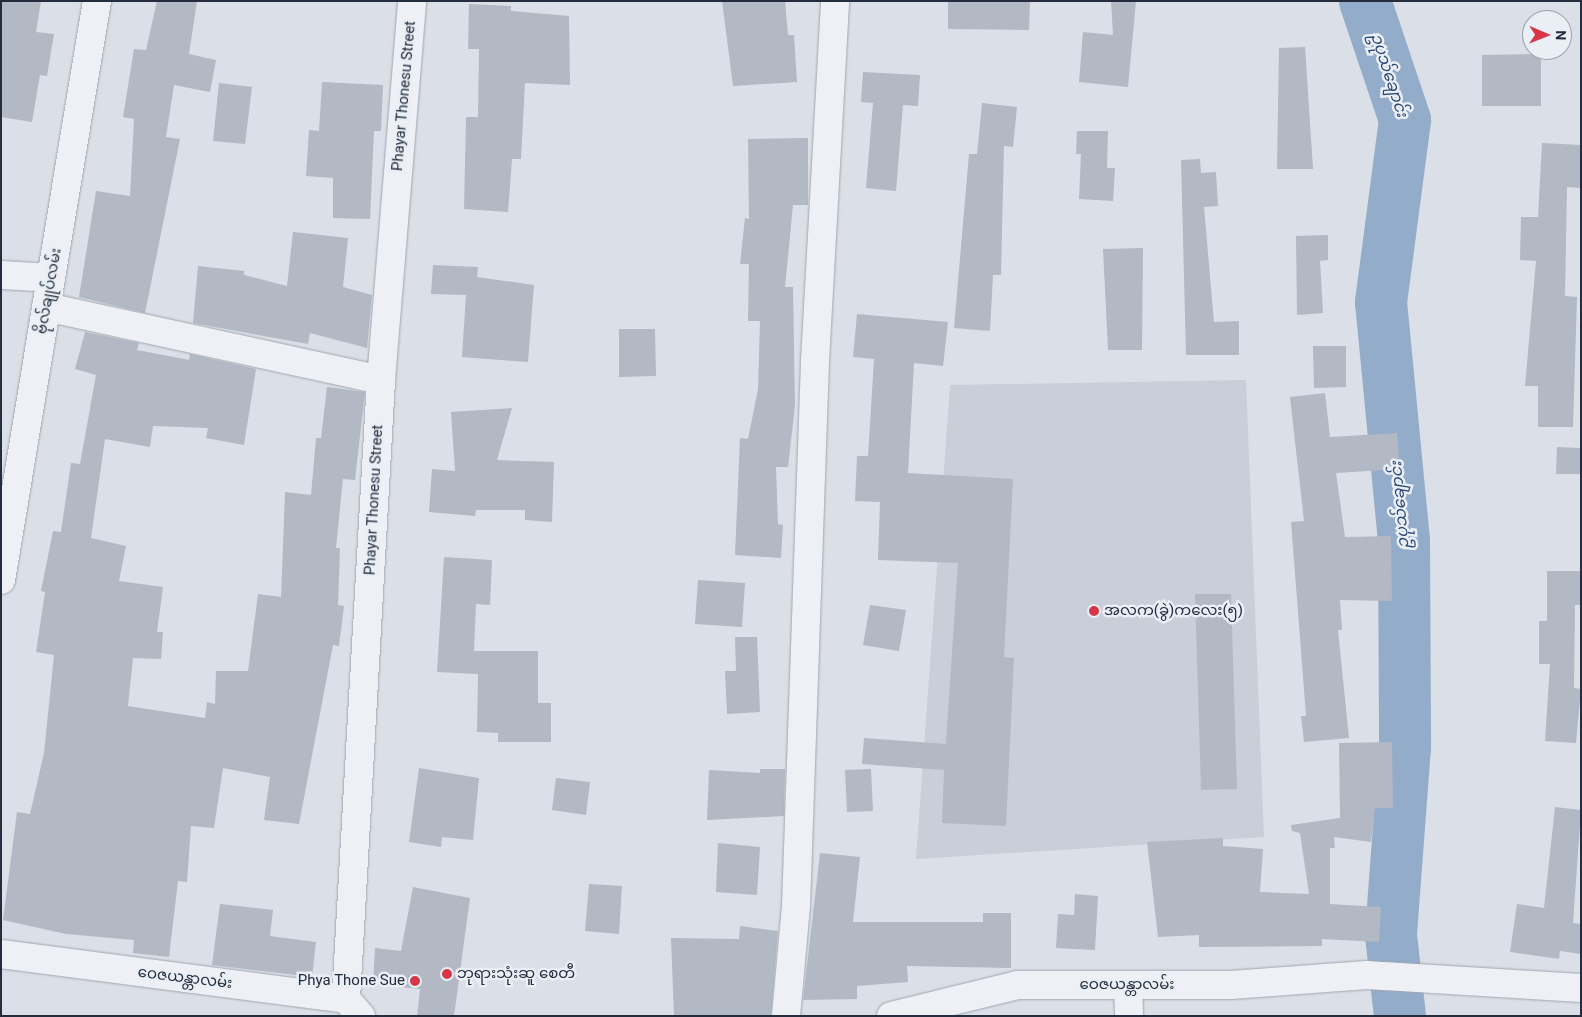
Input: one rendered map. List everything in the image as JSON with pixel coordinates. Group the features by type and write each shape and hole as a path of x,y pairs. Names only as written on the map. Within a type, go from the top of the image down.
{"street":[{"name":"ဗိုလ်ချုပ်လမ်း","path":"1,580 97,1"},
{"name":"Phayar Thonesu Street","path":"353,1008 380,380 412,1"},
{"path":"786,1016 796,906 815,361 835,1"},
{"path":"1,275 51,278"},
{"path":"46,307 380,380"},
{"name":"ဝေဇယန္တာလမ်း","path":"1,954 353,1008"},
{"name":"ဝေဇယန္တာလမ်း","path":"891,1016 957,1007 1018,985 1231,985 1367,975 1581,988"},
{"path":"1128,985 1128,1016"}],"shaded area":[{"name":"အလက(ခွဲ)ကလေး(၅)","path":"1246,380 1264,837 916,859 950,385"}],"building":[{"path":"1,1 41,1 36,32 54,34 47,76 40,75 32,122 1,117"},
{"path":"157,1 197,1 189,54 216,60 210,92 174,85 166,137 180,139 145,313 79,297 96,191 130,196 134,119 123,117 134,49 146,50"},
{"path":"722,1 785,1 788,35 794,35 797,82 733,86"},
{"path":"948,1 1030,1 1029,30 948,29"},
{"path":"1111,1 1136,1 1128,87 1079,82 1083,32 1113,35"},
{"path":"469,4 511,6 511,11 569,16 570,85 525,83 521,159 512,159 508,212 464,209 466,117 478,117 479,49 468,49"},
{"path":"1305,47 1313,169 1277,169 1279,48"},
{"path":"1522,54 1522,60 1541,60 1541,106 1482,106 1482,55"},
{"path":"863,72 920,75 918,106 903,105 896,191 866,188 873,103 861,102"},
{"path":"322,82 383,85 381,131 374,131 370,219 333,218 333,178 306,176 309,130 319,131"},
{"path":"219,83 252,87 245,144 213,141"},
{"path":"982,103 1017,107 1013,147 1004,146 1001,275 993,275 990,331 954,328 969,154 977,154"},
{"path":"1077,131 1108,131 1107,168 1115,168 1113,201 1079,199 1081,154 1076,154"},
{"path":"808,138 808,205 793,205 785,287 793,287 795,406 788,467 776,467 778,524 783,525 781,558 735,555 740,438 748,439 758,389 760,321 748,321 749,264 740,264 745,218 749,219 748,139"},
{"path":"1542,143 1581,145 1581,188 1567,187 1565,296 1577,297 1573,427 1538,427 1538,386 1525,386 1536,261 1520,260 1521,217 1538,217"},
{"path":"1200,159 1201,173 1216,172 1218,206 1204,207 1214,322 1239,321 1239,355 1186,355 1181,160"},
{"path":"293,232 348,238 343,287 372,295 367,348 310,333 308,344 193,323 198,266 244,271 244,275 287,286"},
{"path":"1328,235 1328,260 1320,261 1323,313 1297,315 1296,236"},
{"path":"1143,248 1142,350 1108,350 1103,249"},
{"path":"433,265 478,267 477,277 534,285 528,362 462,357 466,295 431,294"},
{"path":"857,314 948,322 943,366 914,363 908,473 1013,479 1004,657 1014,658 1006,826 942,823 944,770 862,764 864,738 946,744 958,563 878,560 880,502 855,501 857,456 868,456 874,359 853,357"},
{"path":"619,329 655,329 656,376 619,377"},
{"path":"85,332 139,343 137,350 189,360 190,354 256,369 244,445 206,438 208,428 153,426 150,447 105,439 91,538 126,546 119,581 163,587 157,632 163,632 161,659 133,658 128,706 205,718 207,702 215,704 216,671 248,671 258,594 281,597 285,492 311,495 316,438 321,438 327,387 365,392 355,480 343,479 336,548 340,548 338,605 344,606 339,646 333,645 299,824 264,820 270,777 223,768 214,828 191,826 187,882 178,881 169,957 133,953 134,940 66,934 3,920 17,812 30,814 44,753 54,655 36,652 45,592 41,591 53,531 61,532 71,463 80,464 96,375 75,369"},
{"path":"1313,346 1346,346 1346,387 1314,388"},
{"path":"1325,393 1330,437 1397,433 1400,469 1336,473 1345,537 1391,536 1392,601 1340,600 1342,630 1338,630 1349,738 1304,742 1301,716 1306,716 1291,522 1304,521 1290,397"},
{"path":"512,408 497,460 554,462 552,522 525,520 525,510 476,510 475,516 429,512 432,469 455,471 451,412"},
{"path":"1557,447 1581,448 1581,474 1556,474"},
{"path":"444,557 492,560 490,605 476,604 474,651 538,651 538,703 551,703 551,742 498,742 498,733 477,732 478,674 437,672"},
{"path":"1547,571 1581,571 1581,605 1575,605 1574,688 1581,689 1576,743 1545,741 1550,664 1539,664 1539,621 1547,621"},
{"path":"698,580 745,583 742,627 695,624"},
{"path":"1195,594 1231,594 1237,789 1201,790"},
{"path":"870,605 906,610 899,651 863,645"},
{"path":"735,637 757,637 760,712 727,714 725,671 736,671"},
{"path":"1392,742 1393,808 1375,808 1371,842 1334,837 1335,848 1330,848 1330,904 1381,907 1379,942 1322,939 1322,946 1199,947 1199,935 1158,937 1147,842 1223,838 1223,846 1263,849 1260,892 1309,894 1300,833 1292,831 1291,825 1340,818 1339,743"},
{"path":"419,768 479,778 473,840 442,837 441,847 409,842"},
{"path":"760,769 785,769 784,816 707,820 709,770 760,773"},
{"path":"871,769 873,811 847,812 845,770"},
{"path":"556,778 590,782 586,815 552,810"},
{"path":"1555,807 1581,810 1573,923 1581,924 1581,954 1560,951 1559,959 1510,952 1517,904 1544,908"},
{"path":"718,843 760,847 757,895 716,892"},
{"path":"820,853 860,857 853,922 983,922 983,913 1011,913 1011,968 907,966 908,982 857,986 857,999 803,1000"},
{"path":"589,884 622,886 619,934 585,931"},
{"path":"413,887 470,898 454,1016 417,1016 420,989 373,984 375,948 401,951"},
{"path":"1075,894 1098,896 1095,950 1056,948 1058,914 1074,915"},
{"path":"220,904 273,910 270,936 316,942 312,977 212,965"},
{"path":"740,926 778,931 771,1016 674,1016 671,938 739,939"}],"waterway":[{"name":"ဥပုသ်ချောင်း","path":"1365,1 1405,120 1381,302 1404,541 1405,747 1391,935 1400,1016"}],"place":[{"name":"အလက(ခွဲ)ကလေး(၅)","path":"1094,611"},
{"name":"ဘုရားသုံးဆူ စေတီ","path":"447,974"},
{"name":"Phya Thone Sue","path":"415,981"}]}
